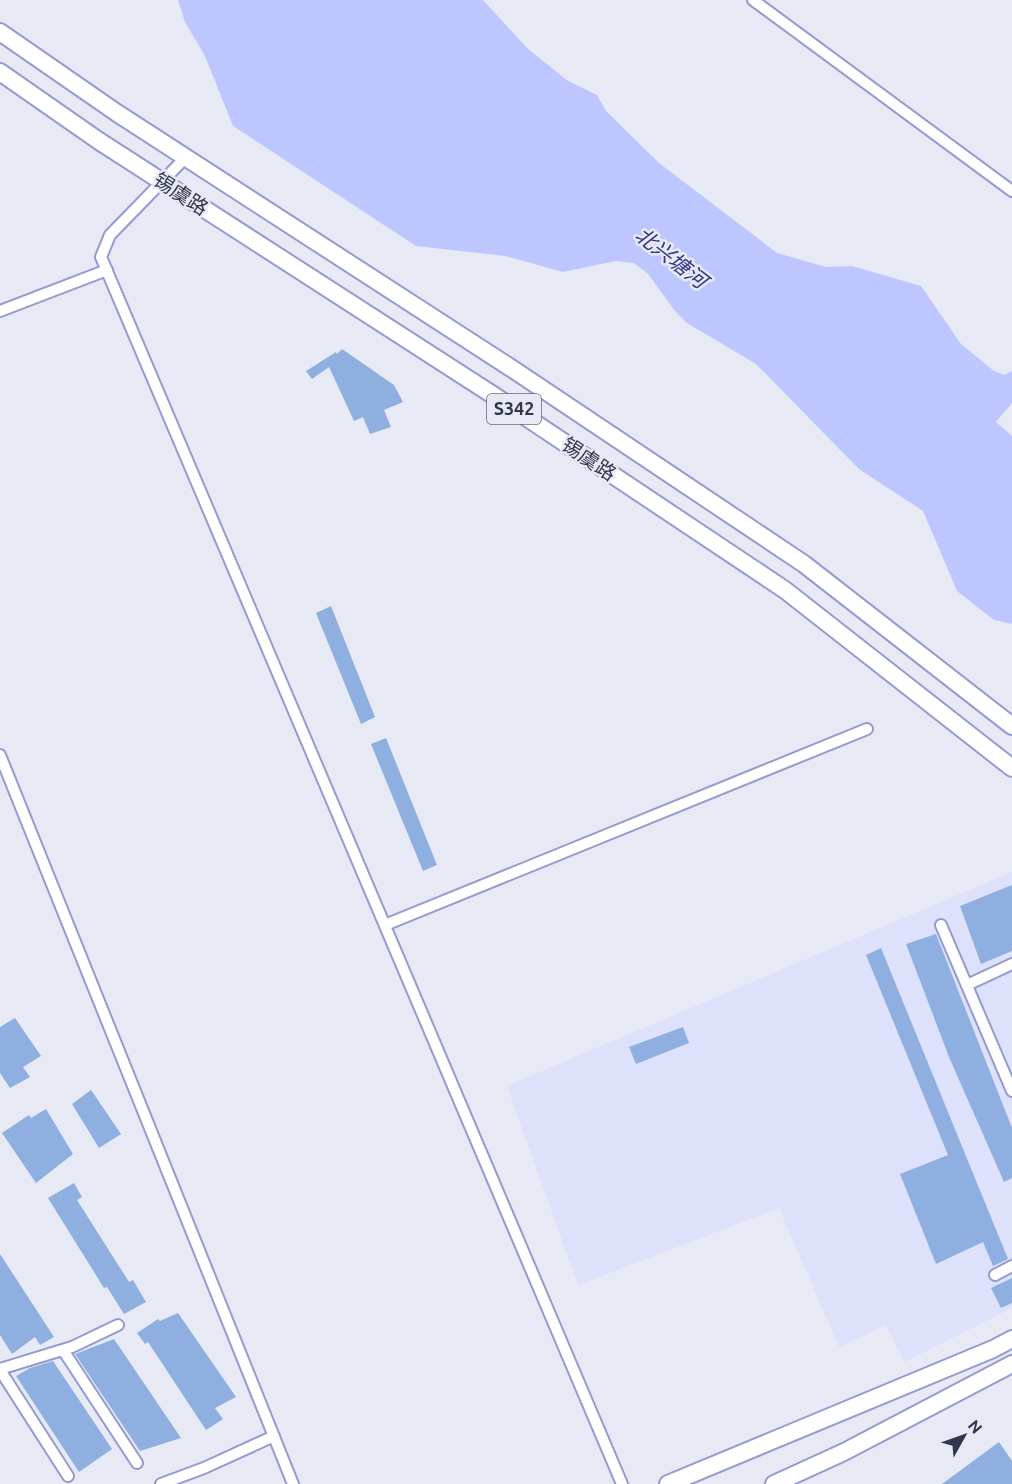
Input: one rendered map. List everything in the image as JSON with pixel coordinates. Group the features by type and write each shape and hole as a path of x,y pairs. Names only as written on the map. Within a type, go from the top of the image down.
{"main road":[{"name":"锡虞路","path":"0,32 185,158 511,368 804,564 1012,726"},
{"name":"锡虞路","path":"0,72 99,141 493,395 785,590 1012,768"},
{"path":"668,1484 1012,1339"},
{"path":"774,1484 844,1452 1012,1364"}],"street":[{"path":"753,0 1012,190"},
{"path":"185,158 110,235 101,257 622,1484"},
{"path":"0,311 107,270"},
{"path":"385,925 867,729"},
{"path":"0,755 293,1484"},
{"path":"941,925 1012,1091"},
{"path":"967,985 1012,964"},
{"path":"995,1275 1012,1266"},
{"path":"68,1476 0,1369 63,1350 118,1325"},
{"path":"63,1350 137,1463"},
{"path":"161,1484 204,1468 274,1436"}],"shaded area":[{"path":"1012,872 1012,1308 904,1362 886,1325 839,1347 779,1208 578,1285 507,1086"}],"water":[{"name":"北兴塘河","path":"178,0 483,0 528,49 568,81 597,95 606,111 659,163 777,253 826,267 852,266 921,286 961,344 994,371 1004,375 1012,371 1012,403 996,422 1012,436 1012,624 994,620 957,591 923,511 859,469 756,364 687,323 675,311 648,274 634,263 616,261 563,272 505,256 416,246 233,126 205,56 185,22"}],"building":[{"path":"342,349 394,385 403,402 384,410 391,427 370,434 363,417 354,421 329,367 312,379 306,371"},
{"path":"331,606 375,717 361,724 316,613"},
{"path":"386,738 437,865 423,871 371,744"},
{"path":"1012,885 1012,951 981,964 960,906"},
{"path":"936,934 1012,1128 1012,1178 1004,1182 949,1057 906,944"},
{"path":"881,948 1008,1259 993,1266 983,1242 936,1264 900,1174 948,1155 866,955"},
{"path":"15,1018 41,1056 23,1067 30,1077 10,1088 0,1073 0,1027"},
{"path":"683,1027 689,1043 636,1064 629,1047"},
{"path":"91,1090 121,1134 99,1148 72,1104"},
{"path":"46,1109 73,1154 36,1183 2,1133 29,1115 31,1118"},
{"path":"74,1183 82,1197 77,1200 129,1282 133,1280 146,1302 124,1314 107,1287 104,1288 48,1198"},
{"path":"0,1254 54,1337 40,1345 35,1337 12,1354 0,1335"},
{"path":"1012,1278 1012,1303 1001,1308 991,1288"},
{"path":"178,1313 236,1397 215,1408 223,1419 206,1430 148,1342 145,1344 137,1333 158,1319 160,1321"},
{"path":"114,1339 181,1438 140,1451 75,1354"},
{"path":"53,1361 112,1449 79,1472 16,1376 30,1368"},
{"path":"999,1442 1012,1461 1012,1484 942,1484"}]}
